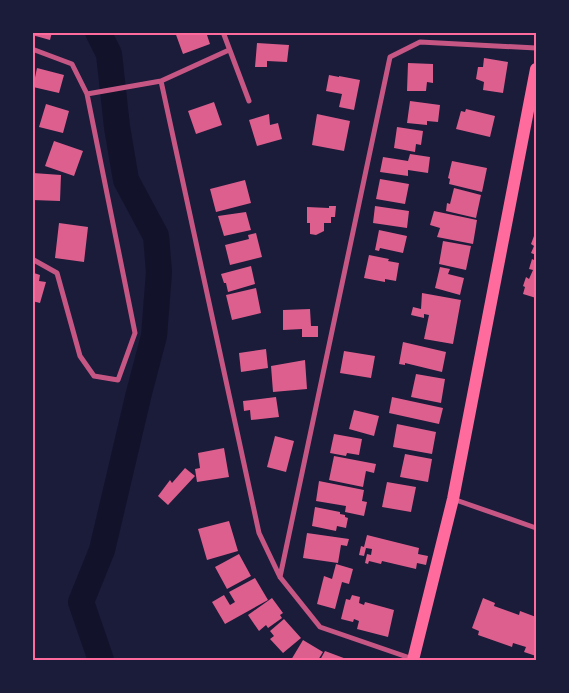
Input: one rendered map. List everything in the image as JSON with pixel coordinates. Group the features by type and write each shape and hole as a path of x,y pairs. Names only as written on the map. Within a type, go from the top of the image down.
{"main road":[{"path":"413,660 453,499 536,69"}],"street":[{"path":"223,32 249,101"},
{"path":"280,577 390,57 420,42 536,48"},
{"path":"32,49 72,64 86,94 134,333 118,380 94,376 80,356 57,273 32,259"},
{"path":"86,94 161,81 229,50"},
{"path":"161,81 259,533 280,577 320,627 413,660"},
{"path":"453,499 536,528"}],"building":[{"path":"32,32 52,32 50,40 32,35"},
{"path":"175,32 206,32 210,44 183,54"},
{"path":"257,43 289,45 287,62 267,61 267,67 255,67"},
{"path":"484,58 508,62 503,93 483,90 484,82 476,79 478,67 483,67"},
{"path":"408,63 433,64 433,83 427,82 426,91 407,91"},
{"path":"37,68 64,75 59,93 33,87"},
{"path":"329,75 360,80 354,110 339,107 342,94 326,91"},
{"path":"410,101 440,105 438,122 427,121 427,125 407,123"},
{"path":"214,102 222,125 196,134 188,111"},
{"path":"46,104 69,111 63,133 39,127"},
{"path":"466,109 495,116 490,137 456,129 461,111 465,112"},
{"path":"269,114 270,125 278,123 282,139 257,146 249,120"},
{"path":"317,114 350,121 344,151 312,145"},
{"path":"397,127 423,131 421,145 416,144 415,152 394,148"},
{"path":"54,141 83,151 74,176 45,166"},
{"path":"410,154 430,157 428,173 408,170 408,176 380,172 383,157 408,161"},
{"path":"452,161 487,168 482,192 449,184 450,179 448,178"},
{"path":"33,173 61,175 60,201 32,200"},
{"path":"380,179 409,184 405,204 376,199"},
{"path":"245,180 251,203 216,212 210,189"},
{"path":"454,188 481,195 476,218 446,211 447,203 450,204"},
{"path":"329,206 336,206 335,217 331,217 331,223 324,223 324,231 316,235 310,234 310,223 307,223 307,207 329,208"},
{"path":"375,206 409,211 407,228 373,223"},
{"path":"434,211 477,220 473,244 437,237 440,228 430,225"},
{"path":"246,212 251,230 224,236 218,216"},
{"path":"59,223 88,227 84,262 55,258"},
{"path":"379,230 407,236 403,253 380,248 379,251 375,250"},
{"path":"256,233 262,257 230,265 225,245 249,239 248,235"},
{"path":"534,236 536,237 536,255 531,253 534,246 531,244"},
{"path":"443,241 471,246 466,270 439,264"},
{"path":"369,255 399,263 396,281 385,279 385,282 364,278"},
{"path":"536,255 536,298 523,294 525,287 523,286 526,277 529,279 533,270 529,269 532,259 534,260"},
{"path":"251,266 255,284 228,292 221,274"},
{"path":"440,267 450,269 448,274 464,278 460,295 435,288"},
{"path":"34,273 40,275 39,281 46,282 40,303 32,301"},
{"path":"256,288 261,313 232,320 226,295"},
{"path":"422,293 461,300 453,344 424,339 429,315 424,314 424,318 411,315 413,307 421,309"},
{"path":"310,309 311,326 318,326 318,337 302,337 302,329 283,330 283,310"},
{"path":"403,342 446,352 442,372 405,363 405,365 399,364"},
{"path":"266,349 268,368 241,372 239,353"},
{"path":"344,351 375,356 371,378 340,373"},
{"path":"305,360 307,389 273,392 271,366"},
{"path":"416,374 445,379 441,403 411,397"},
{"path":"276,397 279,417 251,420 250,410 244,411 243,401"},
{"path":"392,397 443,408 439,424 389,413"},
{"path":"354,410 379,416 374,436 349,429"},
{"path":"397,424 436,432 432,454 393,447"},
{"path":"334,434 362,439 359,455 347,453 346,456 330,453"},
{"path":"275,436 294,441 286,472 267,467"},
{"path":"224,448 229,477 197,482 195,469 200,468 198,453"},
{"path":"405,454 432,459 428,482 400,477"},
{"path":"334,456 376,464 374,473 366,471 363,487 329,480"},
{"path":"185,468 195,476 168,505 158,496 170,480 172,483"},
{"path":"319,481 364,490 362,501 367,502 364,516 345,512 346,506 316,501"},
{"path":"387,482 416,487 411,512 382,507"},
{"path":"315,507 340,512 340,514 345,515 348,518 346,528 337,526 336,531 312,526"},
{"path":"229,521 238,551 207,560 198,529"},
{"path":"307,533 349,539 347,546 341,545 338,563 303,558"},
{"path":"367,535 419,548 418,554 428,556 426,565 417,563 416,569 382,561 381,564 369,561 368,564 365,563 367,554 371,555 372,549 366,548 364,556 359,555 361,546 364,547"},
{"path":"239,554 251,576 227,589 215,567"},
{"path":"336,564 353,569 349,584 342,582 335,609 317,604 324,576 332,579"},
{"path":"255,578 268,600 225,624 212,602 224,595 230,605 235,602 229,592"},
{"path":"352,595 360,597 359,603 364,605 365,602 394,610 388,637 357,629 359,621 354,619 353,622 341,619 346,599 350,600"},
{"path":"272,598 283,613 280,615 282,618 268,628 266,625 259,631 248,615"},
{"path":"483,598 495,603 494,606 519,615 520,611 536,617 536,656 524,652 526,647 513,643 512,647 478,635 479,631 472,628"},
{"path":"284,619 301,638 283,653 270,639 274,636 270,631"},
{"path":"303,640 323,652 318,660 291,660"},
{"path":"325,651 349,660 320,660"}],"waterway":[{"path":"98,32 109,54 117,127 126,180 156,236 159,272 154,336 102,550 81,602 101,660"}]}
